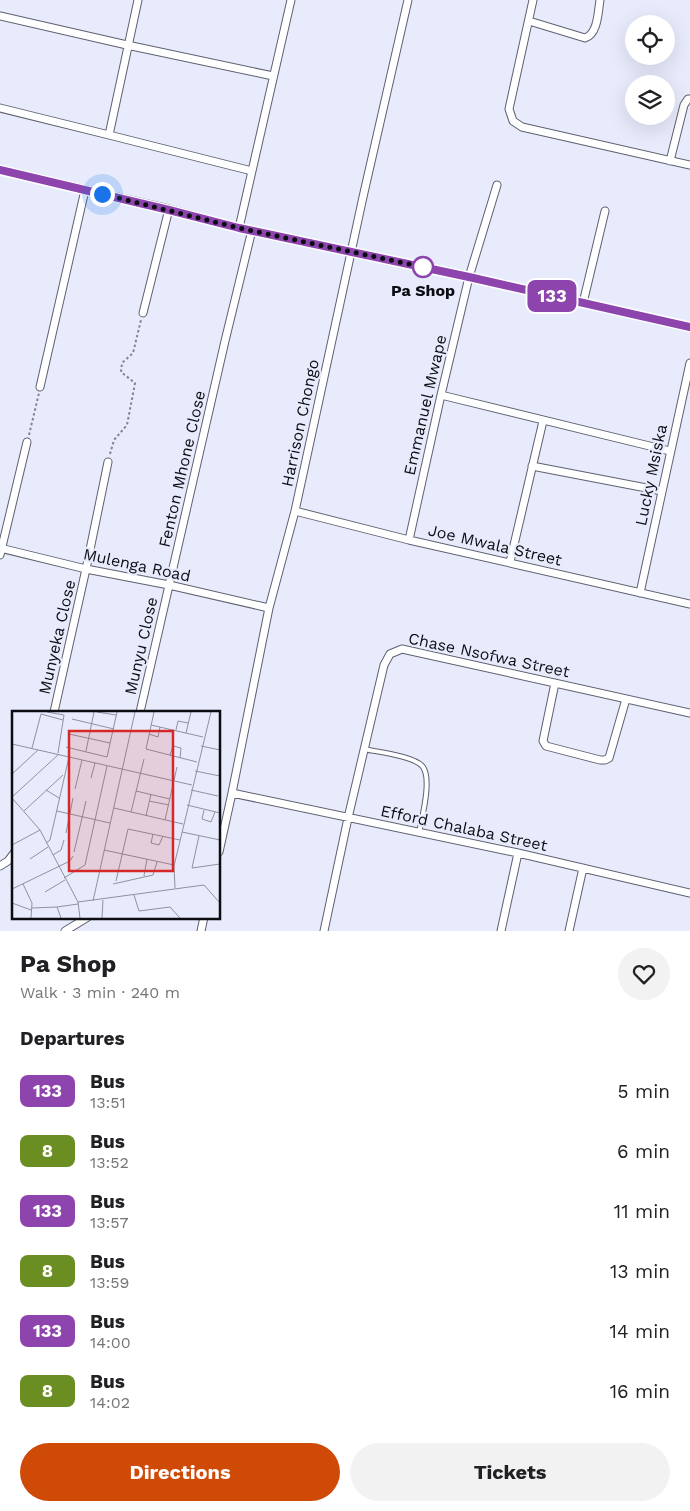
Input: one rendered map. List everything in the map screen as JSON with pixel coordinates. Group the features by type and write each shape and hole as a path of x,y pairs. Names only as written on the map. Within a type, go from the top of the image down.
{"street":[{"path":"109,134 138,0"},
{"path":"239,228 291,0"},
{"name":"Harrison Chongo","path":"220,847 269,608 295,511 408,0"},
{"path":"533,0 509,109 513,121 522,126 690,165"},
{"path":"528,21 585,38 589,37 594,30 600,0"},
{"path":"0,16 273,76"},
{"path":"670,160 684,105 690,99"},
{"path":"0,108 252,171"},
{"path":"0,170 239,228 351,251 690,327"},
{"name":"Emmanuel Mwape","path":"409,540 469,277 497,185"},
{"path":"40,387 85,190"},
{"path":"143,313 169,210"},
{"path":"583,303 605,211"},
{"name":"Fenton Mhone Close","path":"169,585 252,230"},
{"name":"Lucky Msiska","path":"640,593 690,363"},
{"path":"441,396 670,451"},
{"path":"510,562 543,420"},
{"path":"0,551 27,442"},
{"name":"Munyeka Close","path":"54,711 108,462"},
{"path":"532,466 662,491"},
{"name":"Joe Mwala Street","path":"295,511 409,540 690,604"},
{"name":"Mulenga Road","path":"0,551 169,585 269,608"},
{"name":"Munyu Close","path":"140,711 169,585"},
{"name":"Chase Nsofwa Street","path":"324,931 384,665 390,654 402,649 690,713"},
{"path":"555,683 543,741 544,744 600,760 609,758 626,699"},
{"name":"Efford Chalaba Street","path":"232,793 518,853 690,893"},
{"path":"501,931 518,853"},
{"path":"0,866 12,856"},
{"path":"569,931 583,868"},
{"path":"65,931 86,918"},
{"path":"201,931 204,918"}],"lane":[{"path":"364,749 412,760 422,766 427,784 419,833"}],"path":[{"path":"108,462 114,440 127,425 135,383 121,372 122,364 132,353 143,313"},
{"path":"27,442 40,387"}],"bus line":[{"name":"133","path":"0,170 239,228 690,327"}],"place":[{"name":"Pa Shop","path":"423,267"}],"route":[{"path":"102,194 239,228 423,267"}]}
